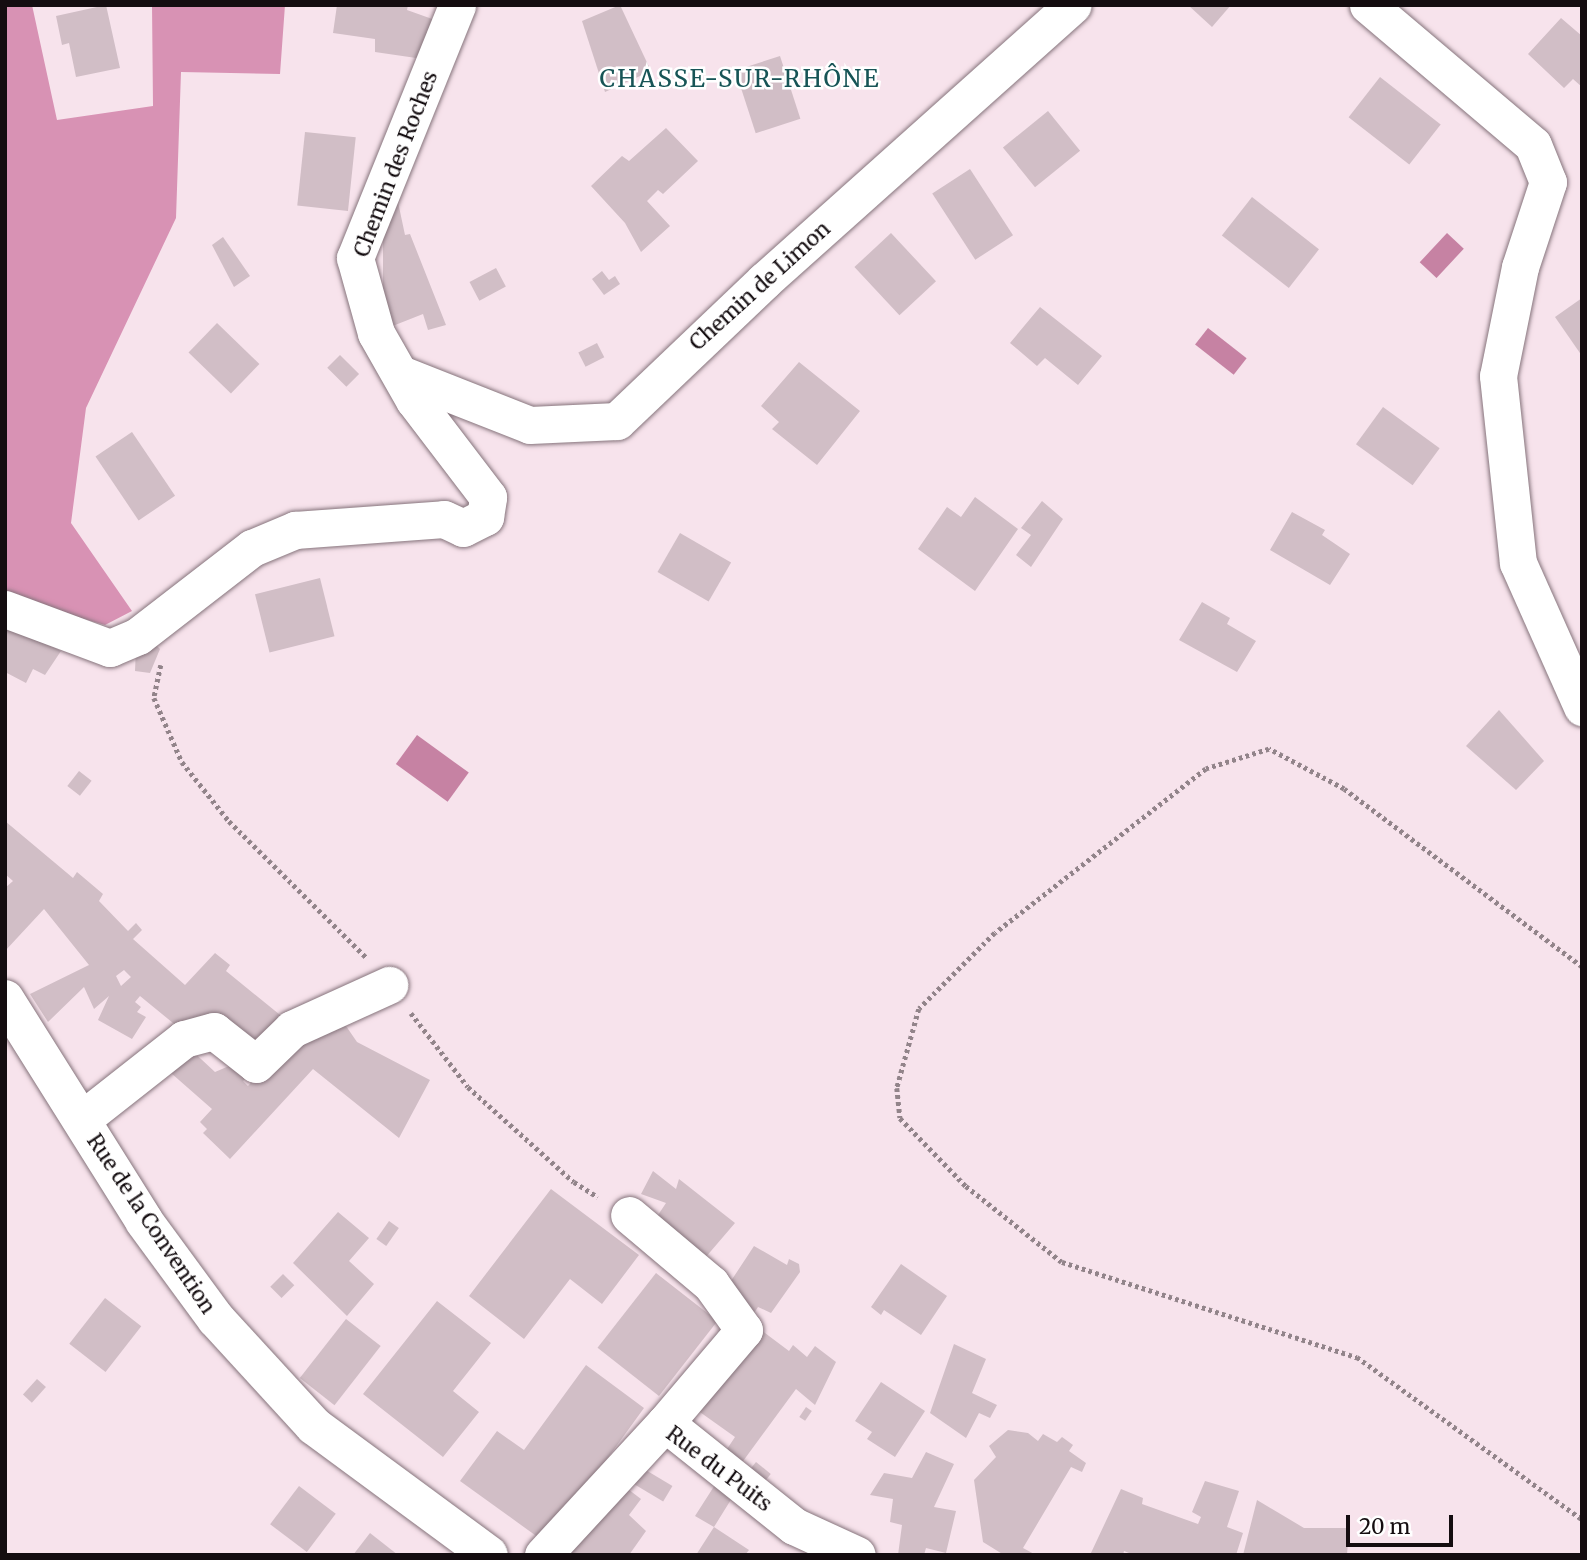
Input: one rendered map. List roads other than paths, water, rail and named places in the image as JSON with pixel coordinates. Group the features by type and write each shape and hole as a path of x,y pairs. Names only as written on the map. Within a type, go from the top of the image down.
{"street":[{"name":"Chemin des Roches","path":"5,609 110,648 138,636 252,548 295,530 444,519 463,528 485,517 488,497 414,400 403,375 376,334 355,258 457,5"},
{"name":"Chemin de Limon","path":"403,375 530,425 617,421 764,281 1073,5"},
{"path":"1368,5 1533,145 1548,182 1520,267 1498,376 1518,564 1582,707"},
{"path":"81,1121 184,1039 214,1031 256,1064 292,1029 389,985"},
{"name":"Rue de la Convention","path":"5,999 144,1222 216,1319 314,1426 489,1555"},
{"path":"629,1215 710,1283 744,1330 665,1423"},
{"name":"Rue du Puits","path":"543,1555 665,1423 794,1527 856,1555"}],"district":[{"name":"CHASSE-SUR-RHÔNE","path":"740,79"}]}
